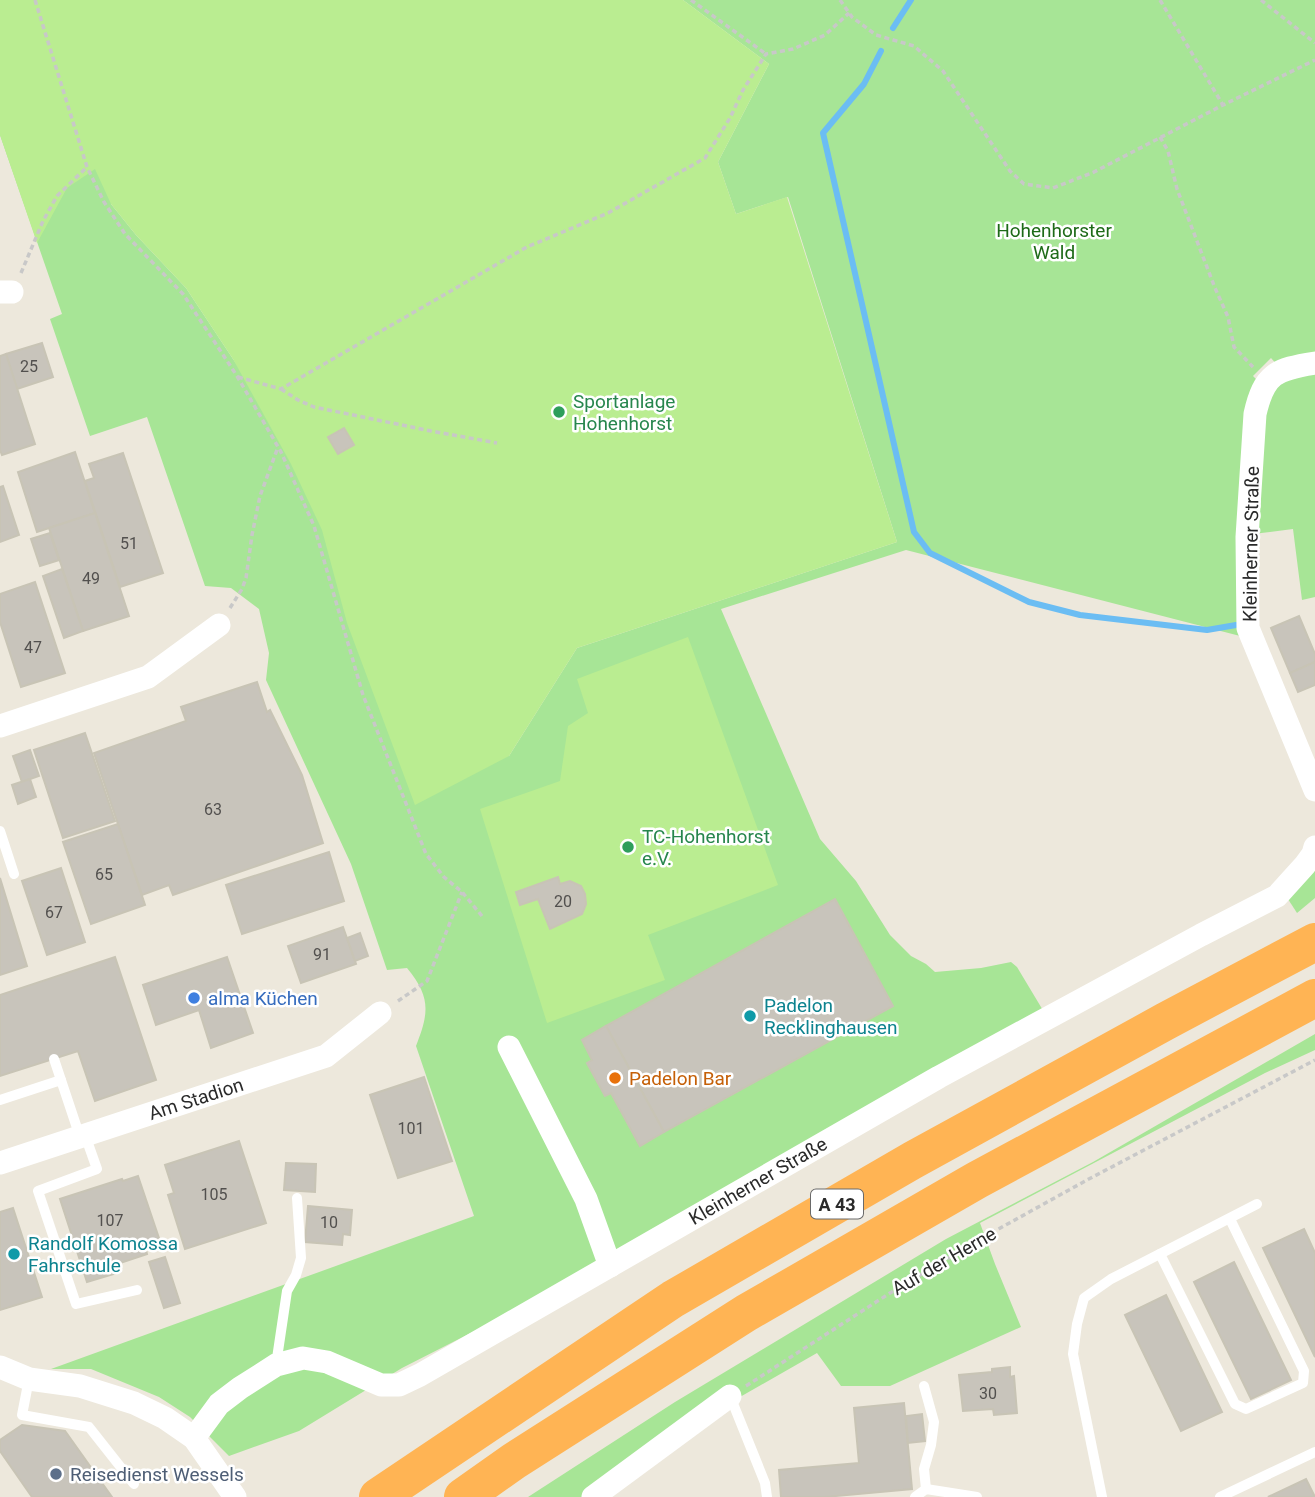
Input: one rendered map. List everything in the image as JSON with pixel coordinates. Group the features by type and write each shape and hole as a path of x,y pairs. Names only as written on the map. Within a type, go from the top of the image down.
{"highway":[{"name":"A 43","path":"378,1497 673,1299 913,1160 1315,942"},
{"name":"A 43","path":"463,1497 514,1461 746,1313 977,1180 1315,998"}],"street":[{"path":"1268,380 1281,371 1315,363"},
{"name":"Kleinherner Straße","path":"1268,380 1259,396 1255,414 1247,537 1248,628 1315,790"},
{"path":"0,726 148,677 219,625"},
{"name":"Kleinherner Straße","path":"194,1438 219,1404 240,1388 276,1366 303,1357 327,1362 381,1385 399,1385 421,1375 939,1077 1277,896 1306,865 1315,847"},
{"name":"Am Stadion","path":"0,1163 326,1056 380,1013"},
{"path":"509,1047 586,1199 610,1266"},
{"path":"0,1367 29,1379 80,1386 134,1403 165,1418 194,1438 235,1497"},
{"path":"593,1497 730,1396"}],"lane":[{"path":"0,831 14,874"},
{"path":"54,1059 97,1170 38,1191 76,1304 137,1290"},
{"path":"0,1100 61,1080"},
{"path":"276,1366 287,1291 301,1258 297,1198"},
{"path":"1102,1497 1073,1354 1076,1324 1084,1298 1111,1279 1257,1204"},
{"path":"1160,1254 1235,1404 1246,1409 1303,1383 1304,1371 1230,1219"},
{"path":"29,1379 22,1415 89,1427 134,1484"},
{"path":"924,1386 934,1422 924,1469 926,1489"},
{"path":"730,1396 765,1483 767,1497"},
{"path":"1220,1497 1315,1452"},
{"path":"915,1497 926,1489 977,1497"}],"path":[{"path":"35,0 88,167 104,202 125,234 183,294 237,376 278,447 314,526 363,695 426,854 482,916"},
{"path":"691,0 765,54 793,49 825,35 849,13"},
{"path":"840,0 852,17 876,34 914,46 943,71 1010,171 1024,184 1053,188 1094,172 1315,60"},
{"path":"1160,0 1223,105"},
{"path":"1261,0 1315,43"},
{"path":"281,389 527,247 608,213 705,158 765,54"},
{"path":"1160,137 1168,151 1177,189 1228,317 1234,347 1268,380"},
{"path":"6,292 57,196 88,167"},
{"path":"237,376 281,389 314,407 497,443"},
{"path":"219,625 246,578 260,496 278,447"},
{"path":"380,1013 427,981 462,892"},
{"name":"Auf der Herne","path":"730,1396 975,1242 1315,1060"}],"green space":[{"name":"Hohenhorster Wald","path":"0,0 174,0 111,204 186,288 509,756 577,648 897,542 788,197 736,214 718,162 769,64 683,0 1315,0 1315,360 1279,367 1271,358 1253,376 1259,382 1244,637 906,550 721,609 820,839 856,881 890,935 911,956 935,972 1011,962 1017,967 1044,1012 573,1281 402,1368 299,1431 229,1456 190,1417 159,1397 91,1369 51,1369 474,1216 416,1046 425,1014 424,997 407,968 387,970 351,864 266,680 269,653 259,609 231,588 205,586 147,417 90,436 50,319 62,314 0,135"},
{"name":"Sportanlage Hohenhorst","path":"0,0 683,0 769,64 718,162 736,214 787,197 897,542 577,648 509,756 415,805 347,623 322,530 291,464 233,359 186,288 111,204 95,169 67,188 37,243 0,135"},
{"path":"1315,371 1315,597 1302,600 1293,529 1253,534 1261,410 1277,387 1290,378"},
{"name":"TC-Hohenhorst e.V.","path":"688,637 778,885 648,935 665,980 547,1023 480,809 560,781 568,726 588,713 577,679"},
{"path":"1315,860 1315,898 1297,913 1286,896"},
{"path":"1315,1034 1315,1050 1265,1073 980,1223 1021,1327 890,1386 841,1386 817,1353 705,1417 600,1497 528,1497 675,1402 946,1239 1093,1162"}],"building":[{"path":"42,343 53,377 17,389 6,354"},
{"path":"6,354 35,444 2,455 0,356"},
{"path":"344,428 354,445 338,454 328,437"},
{"path":"75,452 95,513 37,532 18,472"},
{"path":"123,453 163,573 120,587 85,481 94,478 89,464"},
{"path":"3,486 19,535 0,542 0,487"},
{"path":"95,513 129,616 83,631 49,528"},
{"path":"50,533 59,560 40,566 31,539"},
{"path":"62,569 83,631 64,638 43,576"},
{"path":"35,582 65,673 21,687 0,622 0,594"},
{"path":"1299,616 1315,654 1315,662 1290,673 1271,628"},
{"path":"1315,662 1315,685 1298,692 1290,673"},
{"path":"257,682 267,712 270,710 302,775 323,843 173,895 169,885 142,895 94,753 186,721 181,707"},
{"path":"85,733 115,821 63,838 34,750"},
{"path":"30,750 39,776 22,782 13,756"},
{"path":"30,779 36,797 18,804 12,785"},
{"path":"118,824 145,905 91,924 63,842"},
{"path":"329,852 344,901 242,934 226,885"},
{"path":"61,868 85,942 47,955 22,881"},
{"path":"558,877 560,884 570,881 581,886 586,904 582,914 550,929 538,899 520,905 516,892"},
{"path":"0,878 27,966 0,975"},
{"name":"Padelon Recklinghausen","path":"835,899 893,1006 664,1132 606,1026"},
{"path":"343,927 356,964 301,983 288,946"},
{"path":"360,933 368,956 355,961 347,938"},
{"path":"115,957 156,1080 95,1101 78,1051 0,1076 0,995"},
{"name":"alma Küchen","path":"227,957 253,1033 211,1048 199,1010 156,1025 143,985"},
{"name":"Padelon Bar","path":"606,1026 664,1132 640,1146 611,1093 605,1096 587,1063 592,1060 582,1040"},
{"path":"424,1077 452,1161 398,1178 370,1095"},
{"path":"239,1141 266,1223 185,1249 168,1195 174,1193 165,1165"},
{"path":"286,1163 316,1164 315,1192 284,1190"},
{"path":"138,1176 160,1241 145,1246 147,1254 117,1264 120,1272 87,1282 60,1199"},
{"path":"308,1206 352,1210 350,1235 343,1234 342,1245 305,1242"},
{"name":"Randolf Komossa Fahrschule","path":"13,1208 42,1297 0,1310 0,1212"},
{"path":"1304,1229 1315,1253 1315,1357 1263,1248"},
{"path":"165,1257 180,1303 164,1308 149,1262"},
{"path":"1234,1262 1291,1380 1251,1399 1194,1282"},
{"path":"1166,1295 1222,1412 1181,1431 1125,1315"},
{"path":"1010,1367 1010,1377 1014,1376 1017,1413 994,1415 993,1409 963,1411 959,1375 992,1372 992,1369"},
{"path":"904,1403 912,1489 825,1497 781,1497 779,1470 859,1463 854,1408"},
{"path":"922,1414 925,1441 908,1443 906,1416"},
{"name":"Reisedienst Wessels","path":"22,1425 65,1431 112,1497 32,1497 0,1451 0,1440"},
{"path":"1306,1479 1315,1497 1268,1497"}],"waterway":[{"path":"893,28 911,0"},
{"path":"881,51 864,84 823,133 914,532 930,553 1029,602 1080,615 1207,630 1236,625"}],"place":[{"name":"Sportanlage Hohenhorst","path":"559,412"},
{"name":"TC-Hohenhorst e.V.","path":"628,847"},
{"name":"alma Küchen","path":"194,998"},
{"name":"Padelon Recklinghausen","path":"750,1016"},
{"name":"Padelon Bar","path":"615,1078"},
{"name":"Randolf Komossa Fahrschule","path":"14,1254"},
{"name":"Reisedienst Wessels","path":"56,1474"}]}
